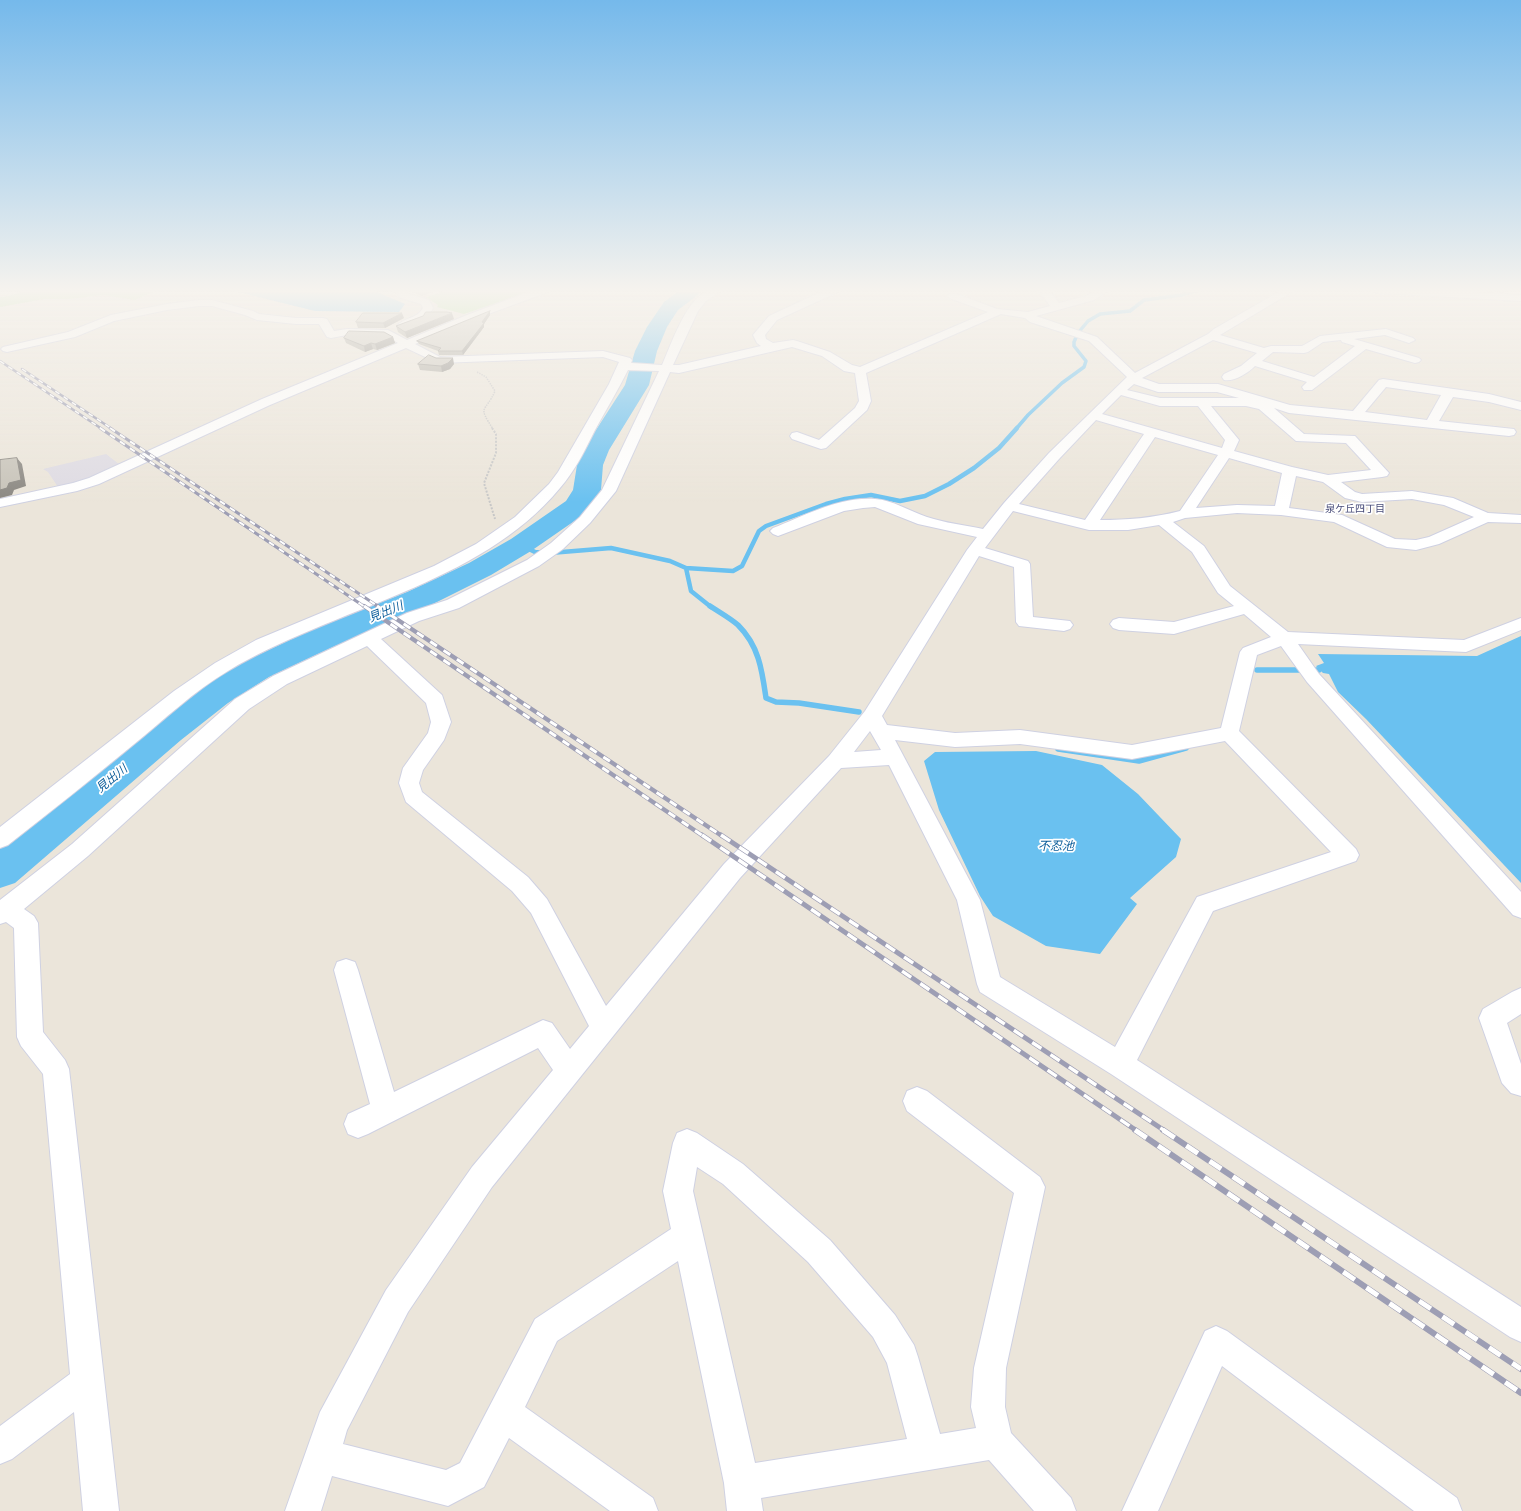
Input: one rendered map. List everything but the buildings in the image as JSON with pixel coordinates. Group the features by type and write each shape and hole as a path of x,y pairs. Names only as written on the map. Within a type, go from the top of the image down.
{"street":[{"path":"0,503 77,487 94,481 266,402 365,361"},
{"path":"0,839 84,774 187,690 221,667 259,645 299,627 443,568 499,537 539,504 564,474 626,361"},
{"path":"101,1511 56,1069 30,1037 26,924 3,912 80,850 242,704 280,680 413,617 453,604 533,563 556,546 585,520 609,491 670,361"},
{"path":"624,366 678,369 714,361"},
{"path":"836,361 848,368 861,371 885,361"},
{"path":"1115,361 1133,378 1158,388 1218,388 1289,409 1431,424 1513,427 1521,438"},
{"path":"303,1511 332,1424 397,1301 482,1177 732,871 836,761 876,724 975,550 1009,506 1054,456 1118,391 1133,378 1166,361"},
{"path":"1228,377 1245,369 1253,362 1312,384 1343,361"},
{"path":"797,436 821,445 861,410 865,401 860,375 861,371"},
{"path":"1356,415 1383,384 1490,398 1521,406"},
{"path":"1095,416 1290,471 1328,479 1382,473 1350,439 1301,438 1263,406 1246,402 1160,402 1118,391"},
{"path":"1431,424 1450,392"},
{"path":"1185,514 1226,453 1232,440 1202,403"},
{"path":"1089,525 1152,432"},
{"path":"1281,511 1290,471"},
{"path":"1328,479 1350,495 1362,498 1412,495 1448,500 1486,518 1521,519"},
{"path":"778,531 839,508 858,504 875,503 888,506 924,521 986,534"},
{"path":"1009,506 1089,525 1128,525 1162,520 1185,514 1237,509 1281,511 1337,518 1392,544 1416,546 1434,541 1486,518"},
{"path":"1162,520 1198,549 1224,589 1284,638 1314,678 1521,908"},
{"path":"975,550 1022,564 1025,622 1064,625"},
{"path":"1119,624 1174,628 1246,608"},
{"path":"1229,732 1249,652 1284,638 1466,646 1521,624"},
{"path":"369,638 435,700 441,722 437,736 413,768 409,783 413,796 520,884 539,906 604,1028"},
{"path":"876,724 955,740 1020,737 1132,752 1229,732"},
{"path":"876,724 895,756 968,900 989,984 1120,1065 1521,1326"},
{"path":"1120,1065 1205,904 1348,855 1229,732"},
{"path":"836,761 895,756"},
{"path":"346,970 385,1110"},
{"path":"1521,1000 1492,1018 1511,1074 1521,1083"},
{"path":"358,1124 543,1032 569,1071"},
{"path":"917,1101 1030,1187 990,1368 988,1407 996,1442 1058,1511"},
{"path":"928,1454 902,1356 884,1326 819,1251 733,1174 687,1143 678,1190 743,1497 928,1454 996,1442"},
{"path":"321,1456 448,1488 472,1475 546,1330 688,1236"},
{"path":"1140,1511 1216,1342 1444,1511"},
{"path":"0,1447 88,1381"},
{"path":"504,1413 640,1511"}],"path":[{"path":"471,361 474,370 486,377 495,391 492,398 483,410 483,414 496,434 496,453 484,483 493,508 499,537"}],"shaded area":[{"path":"106,454 119,464 89,479 58,487 48,472 43,469"}],"water":[{"path":"1521,636 1521,883 1366,719 1338,692 1329,674 1323,673 1316,666 1324,663 1318,654 1477,656"},
{"name":"不忍池","path":"1036,751 1102,765 1138,794 1181,839 1176,857 1130,898 1137,904 1100,954 1046,946 993,916 980,896 939,810 924,761 935,752"}],"waterway":[{"name":"見出川","path":"0,870 215,694 257,669 321,639 418,599 480,569 521,545 576,507 587,490 590,465 596,450 637,385 644,361"},
{"path":"1016,429 1028,415 1062,383 1084,367 1086,361"},
{"path":"686,568 733,571 742,566 759,531 766,526 826,504 871,495 900,501 925,496 949,484 974,468 999,448 1017,428"},
{"path":"521,545 535,552 550,553 611,548 670,561 686,568"},
{"path":"686,568 691,591 711,607"},
{"path":"710,606 738,625 751,641 761,668 766,698 776,702 799,703 859,712"},
{"path":"1257,670 1319,670"},
{"path":"1058,749 1139,761 1186,748"}],"railway":[{"path":"0,361 102,429"},
{"path":"22,369 112,429"},
{"path":"100,428 365,607"},
{"path":"110,428 379,607"},
{"path":"364,606 703,836"},
{"path":"377,606 722,836"},
{"path":"702,835 1137,1131"},
{"path":"721,835 1165,1131"},
{"path":"1135,1130 1521,1393"},
{"path":"1163,1130 1521,1369"}],"district":[{"name":"泉ケ丘四丁目","path":"1355,509"}]}
